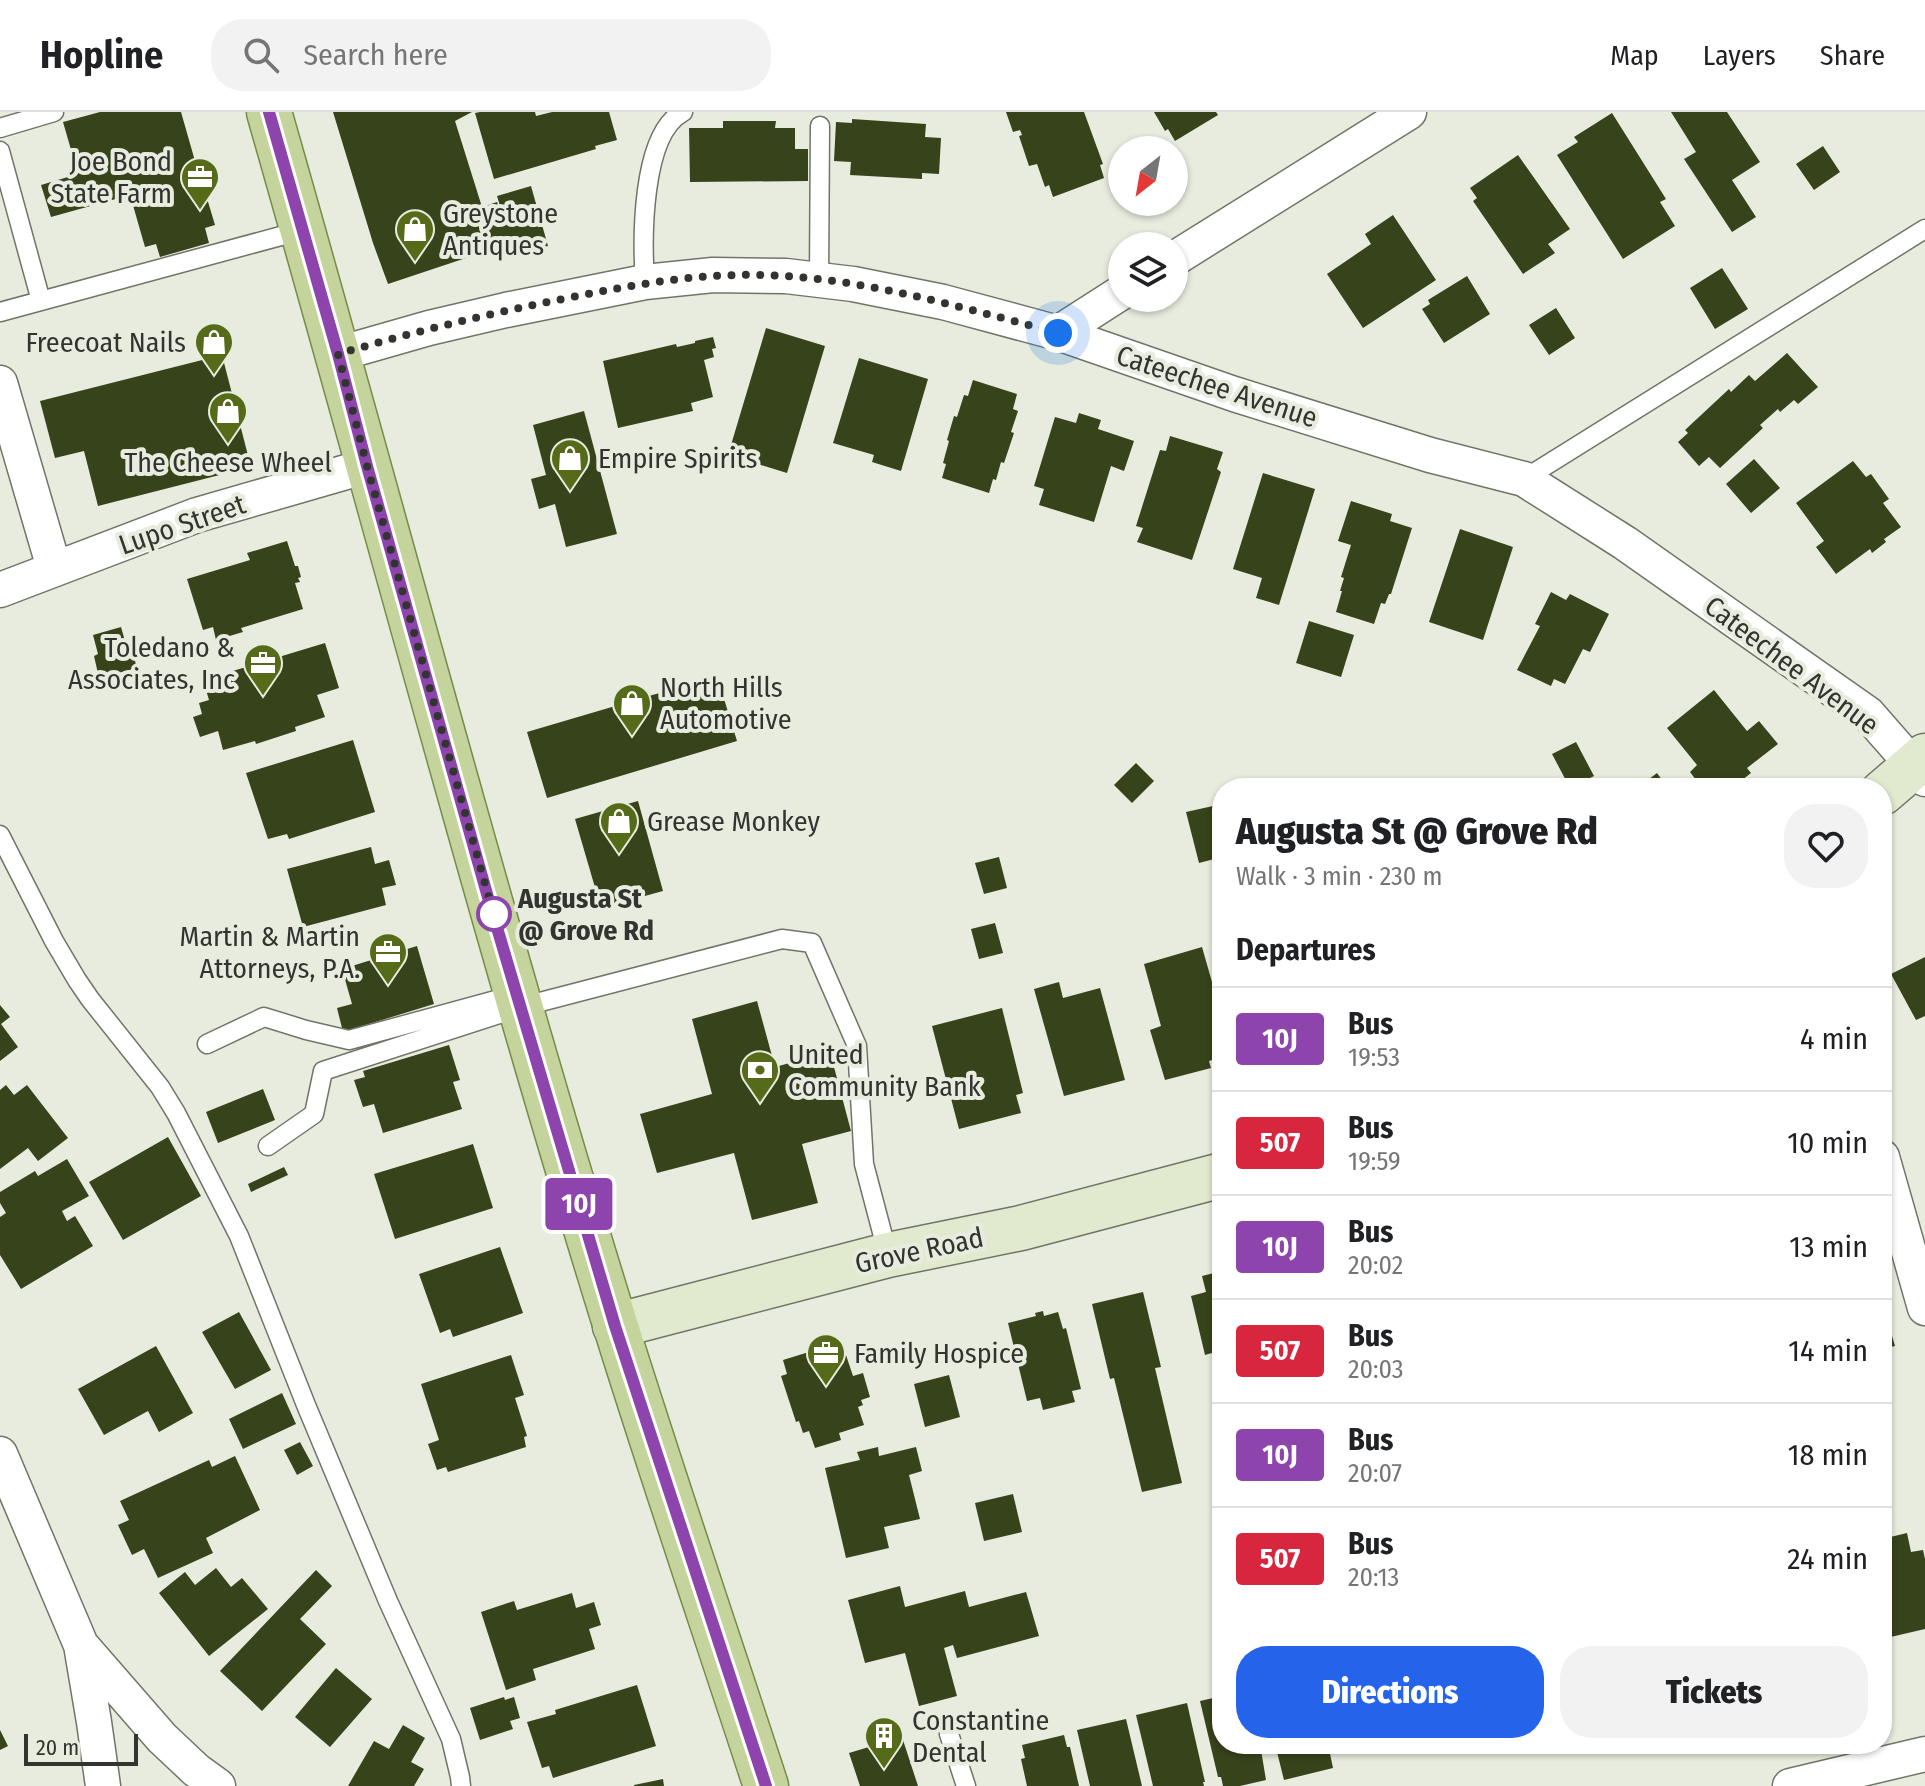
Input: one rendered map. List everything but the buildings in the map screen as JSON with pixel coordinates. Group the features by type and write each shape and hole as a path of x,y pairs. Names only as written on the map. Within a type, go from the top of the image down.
{"main road":[{"path":"269,112 487,894 615,1326 766,1786"},
{"name":"Grove Road","path":"615,1326 888,1255 1021,1228 1212,1178"}],"street":[{"path":"1188,250 1409,112"},
{"name":"Cateechee Avenue","path":"338,354 429,328 645,282 713,275 786,276 853,284 943,302 1058,333 1249,399 1430,455 1524,479 1625,543 1868,714 1911,774"},
{"path":"1058,333 1108,301"},
{"path":"0,383 54,568"},
{"name":"Lupo Street","path":"0,590 197,515 367,466"},
{"path":"1892,1192 1925,1308"},
{"path":"0,1454 81,1645 103,1786"},
{"path":"81,1645 162,1738 218,1786"},
{"path":"1790,1786 1925,1754"}],"lane":[{"path":"0,128 54,112"},
{"path":"645,282 645,209 653,153 674,117 683,112"},
{"path":"819,280 820,126"},
{"path":"0,151 41,301"},
{"path":"1524,479 1925,229"},
{"path":"0,312 303,230"},
{"path":"0,835 77,980 160,1087 176,1113 239,1236 388,1601 451,1739 461,1786"},
{"path":"207,1044 264,1017 349,1040 782,939 812,943 857,1046 864,1164 888,1255"},
{"path":"268,1146 314,1114 323,1071 520,1000"},
{"path":"949,1734 966,1786"}],"bus line":[{"name":"10J","path":"269,112 487,894 615,1326 766,1786"}],"place":[{"name":"Joe Bond State Farm","path":"200,211"},
{"name":"Greystone Antiques","path":"415,263"},
{"name":"Freecoat Nails","path":"214,376"},
{"name":"The Cheese Wheel","path":"228,445"},
{"name":"Empire Spirits","path":"570,492"},
{"name":"Toledano & Associates, Inc","path":"263,697"},
{"name":"North Hills Automotive","path":"632,737"},
{"name":"Grease Monkey","path":"619,855"},
{"name":"Augusta St @ Grove Rd","path":"494,914"},
{"name":"Martin & Martin Attorneys, P.A.","path":"388,986"},
{"name":"United Community Bank","path":"760,1104"},
{"name":"Family Hospice","path":"826,1387"},
{"name":"Constantine Dental","path":"884,1770"}],"route":[{"path":"494,914 495,919 338,354 506,310 645,282 713,275 786,276 853,284 943,302 1058,333"}]}
